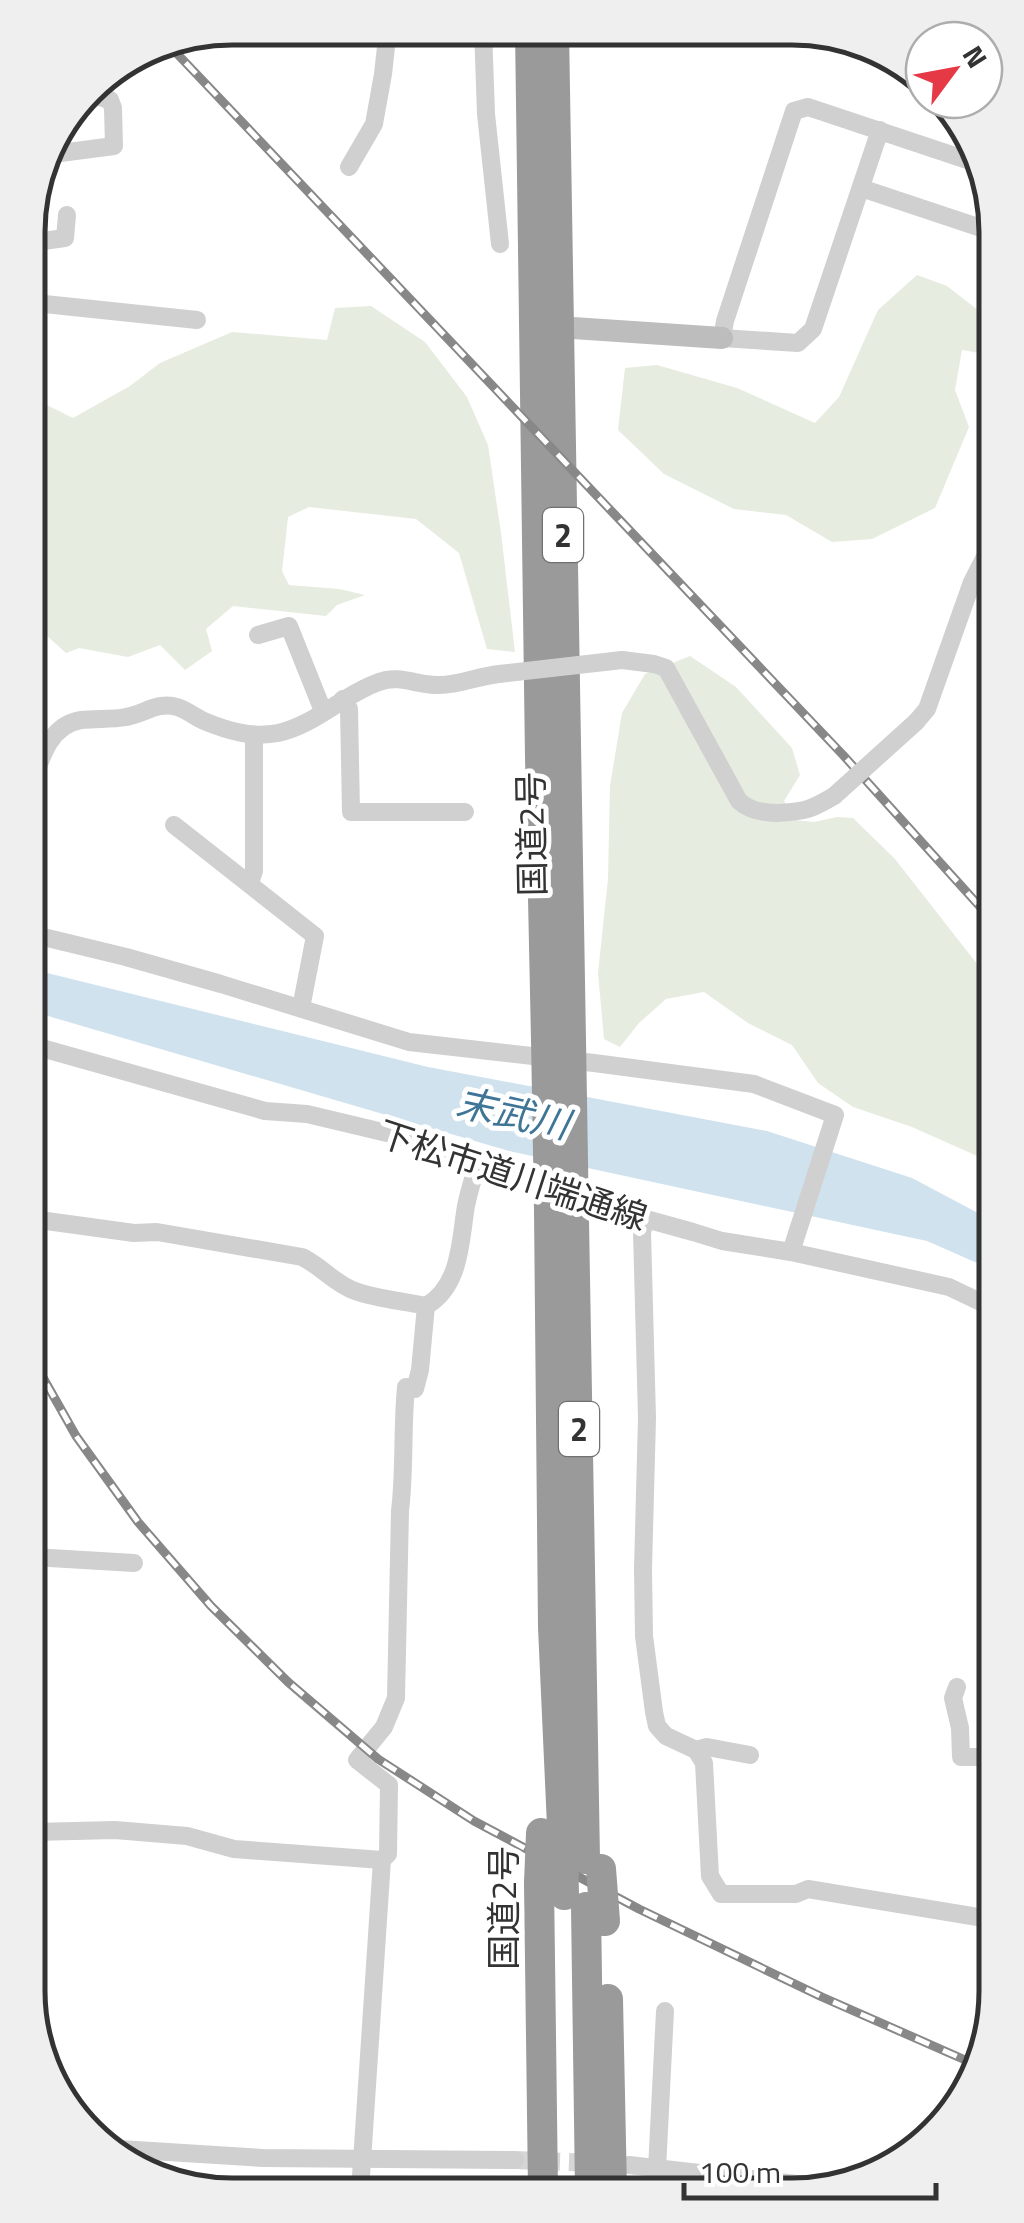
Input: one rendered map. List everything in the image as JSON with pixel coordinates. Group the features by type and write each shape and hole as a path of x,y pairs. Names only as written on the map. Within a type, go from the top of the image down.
{"highway":[{"name":"国道2号","path":"531,45 546,326"},
{"name":"国道2号","path":"554,45 540,757 559,1040 574,1902 572,2018 588,2132 590,2178"},
{"name":"国道2号","path":"567,1633 542,1764 572,1852 574,1902 620,2177"},
{"name":"国道2号","path":"543,2178 574,1902"}],"street":[{"path":"349,167 374,124 387,45"},
{"path":"484,45 486,114 500,244"},
{"path":"62,153 114,146 113,108 110,100 102,98"},
{"path":"722,338 794,112 808,107 964,159"},
{"path":"546,326 798,343 812,329 880,130"},
{"path":"862,188 979,226"},
{"path":"45,241 66,238 67,215"},
{"path":"45,305 197,320"},
{"path":"45,749 62,726 79,720 132,716 163,704 254,737 301,725 382,680 400,678 438,686 487,675 622,660 666,668 739,801 746,807 756,812 807,810 834,796 928,709 979,568"},
{"path":"258,635 289,626 323,712"},
{"path":"343,699 349,709 350,812 465,812"},
{"path":"250,883 254,870 254,737"},
{"path":"174,825 314,936 301,1008"},
{"path":"45,938 126,957 409,1042 754,1084 835,1115 792,1246"},
{"name":"下松市道川端通線","path":"45,1049 265,1111 308,1114 380,1130 580,1190 646,1219 722,1241 792,1246 949,1287 979,1301"},
{"path":"361,2178 382,1860 388,1854 389,1785 356,1760 384,1727 396,1698 406,1387 416,1389 426,1306 444,1291 457,1264 478,1160"},
{"path":"646,1219 642,1232 648,1418 644,1636 657,1726 666,1736 696,1750 704,1763 710,1876 721,1894 796,1894 808,1890 979,1917"},
{"path":"45,1221 157,1232 302,1257 354,1291 426,1306"},
{"path":"45,1557 134,1563"},
{"path":"958,1687 953,1698 961,1758 979,1758"},
{"path":"696,1750 706,1747 750,1755"},
{"path":"45,1832 116,1830 187,1836 234,1849 382,1860"},
{"path":"657,2178 665,2011"},
{"path":"133,2150 263,2158 516,2160"},
{"path":"620,2177 657,2169 750,2178"}],"shaded area":[{"path":"917,275 947,286 979,311 979,353 962,350 955,390 969,427 935,508 872,539 832,542 786,515 734,509 664,474 618,430 625,368 657,365 737,388 815,423 839,397 878,310"},
{"path":"371,306 425,342 467,397 488,445 515,652 487,649 459,553 416,519 309,507 288,517 282,571 289,585 365,595 337,605 326,616 233,606 206,629 212,651 185,670 160,645 128,657 79,648 66,653 45,634 45,404 73,418 130,386 160,363 232,332 327,340 335,308"},
{"path":"690,656 736,687 792,748 800,775 784,801 795,820 853,818 895,859 979,966 979,1157 912,1127 853,1107 818,1083 792,1045 748,1023 704,992 666,999 620,1047 604,1039 598,973 608,879 610,786 622,713 645,674"}],"water":[{"name":"末武川","path":"45,972 428,1067 767,1131 912,1178 979,1214 979,1264 927,1241 509,1151 45,1015"}],"tunnel":[{"path":"515,2160 595,2163"}],"railway":[{"path":"177,54 843,755 979,906"},
{"path":"45,1381 76,1436 138,1522 211,1606 288,1682 378,1759 474,1821 639,1909 966,2060"}]}
